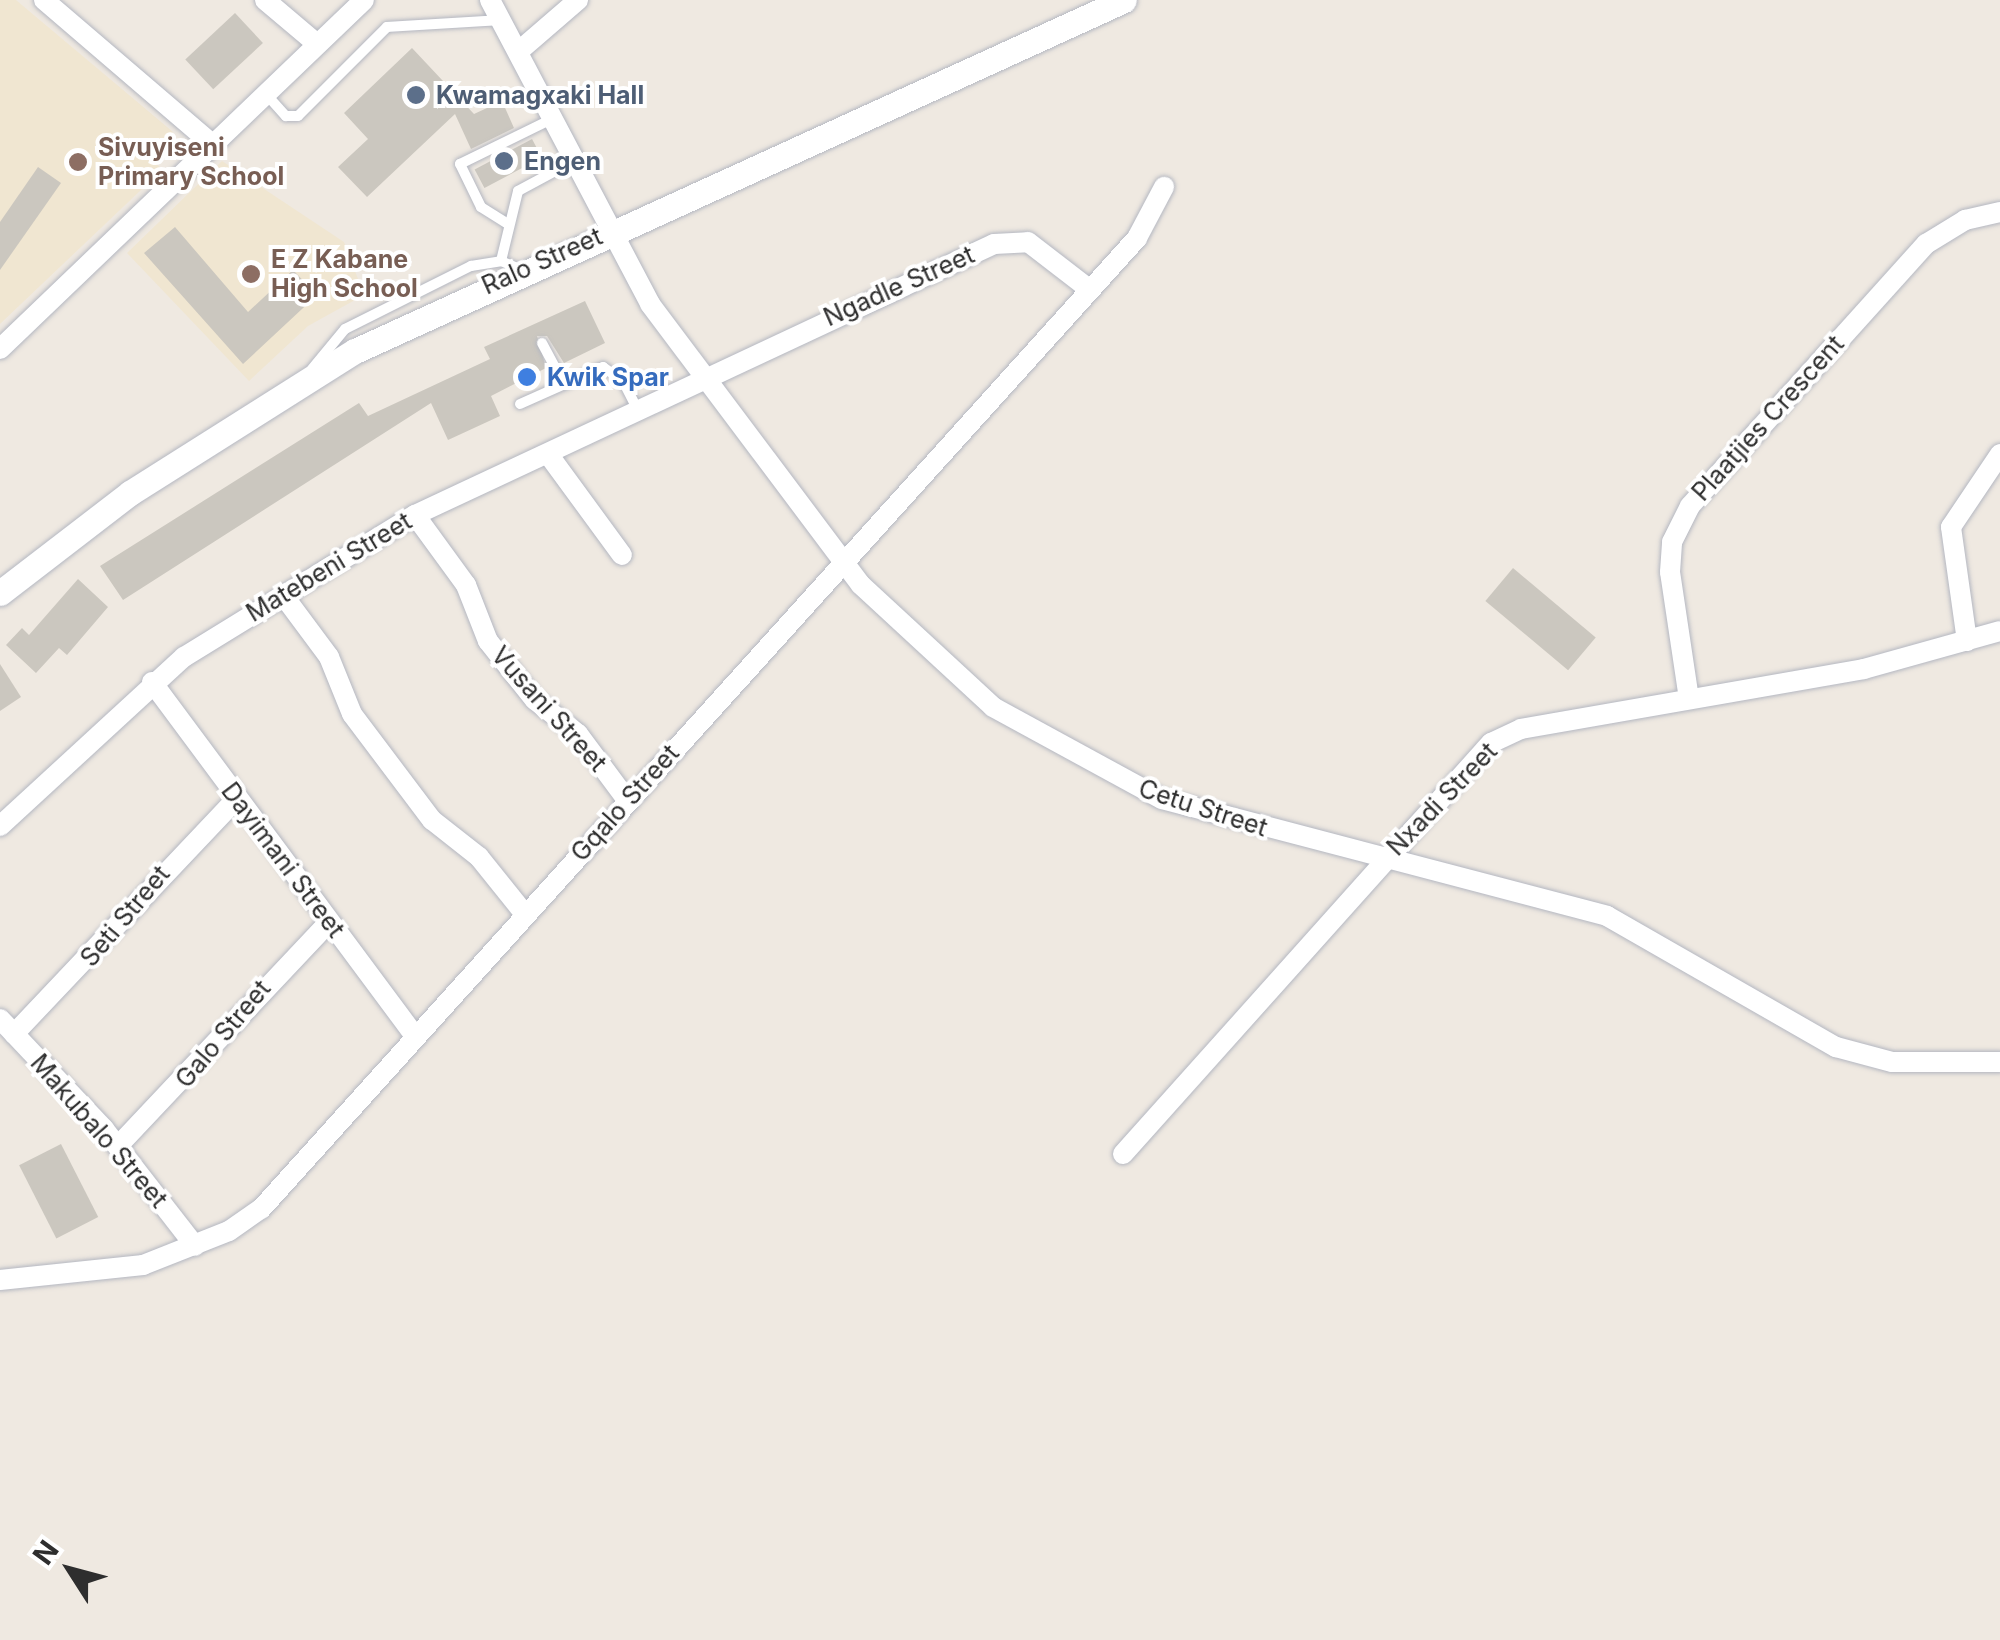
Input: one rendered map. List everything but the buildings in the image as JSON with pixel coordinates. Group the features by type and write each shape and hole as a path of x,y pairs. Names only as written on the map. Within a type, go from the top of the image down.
{"street":[{"path":"44,0 213,145"},
{"path":"265,0 317,44"},
{"path":"0,349 364,0"},
{"name":"Cetu Street","path":"490,0 519,51 606,234 706,380 842,562 962,684 1094,767 1204,812 1387,856 1607,916 1836,1048 1892,1062 2000,1062"},
{"path":"519,51 578,0"},
{"name":"Ralo Street","path":"0,593 130,492 306,378 512,266 606,234 1124,0"},
{"name":"Gqalo Street","path":"0,1280 100,1274 195,1246 260,1210 1146,227 1164,187"},
{"name":"Plaatjies Crescent","path":"1689,699 1670,572 1672,542 1690,506 1926,244 1965,220 2000,212"},
{"name":"Ngadle Street","path":"706,380 748,352 1004,241 1028,242 1089,289"},
{"name":"Matebeni Street","path":"0,826 152,682 283,594 415,515 706,380"},
{"path":"548,454 622,555"},
{"path":"1967,641 1951,527 2000,454"},
{"name":"Vusani Street","path":"415,515 466,584 479,629 534,700 578,734 628,800"},
{"path":"283,594 330,657 352,714 432,820 478,858 524,913"},
{"name":"Nxadi Street","path":"1123,1154 1387,856 1502,737 1864,669 2000,630"},
{"name":"Dayimani Street","path":"152,682 415,1036"},
{"name":"Seti Street","path":"7,1027 236,799"},
{"name":"Galo Street","path":"118,1146 328,922"},
{"name":"Makubalo Street","path":"7,1027 118,1146 195,1246"}],"lane":[{"path":"266,94 286,116 298,116 387,27 502,20"},
{"path":"508,224 481,207 460,164 552,120"},
{"path":"512,266 508,224 518,192 572,162"},
{"path":"542,343 564,384"},
{"path":"520,404 606,368 638,412"}],"shaded area":[{"name":"Sivuyiseni Primary School","path":"0,0 16,0 173,132 149,154 162,170 0,324"},
{"name":"E Z Kabane High School","path":"222,161 344,242 364,295 308,326 249,381 127,253"}],"place":[{"name":"Kwamagxaki Hall","path":"416,95"},
{"name":"Engen","path":"504,161"},
{"name":"Sivuyiseni Primary School","path":"78,162"},
{"name":"E Z Kabane High School","path":"251,274"},
{"name":"Kwik Spar","path":"527,377"}]}
